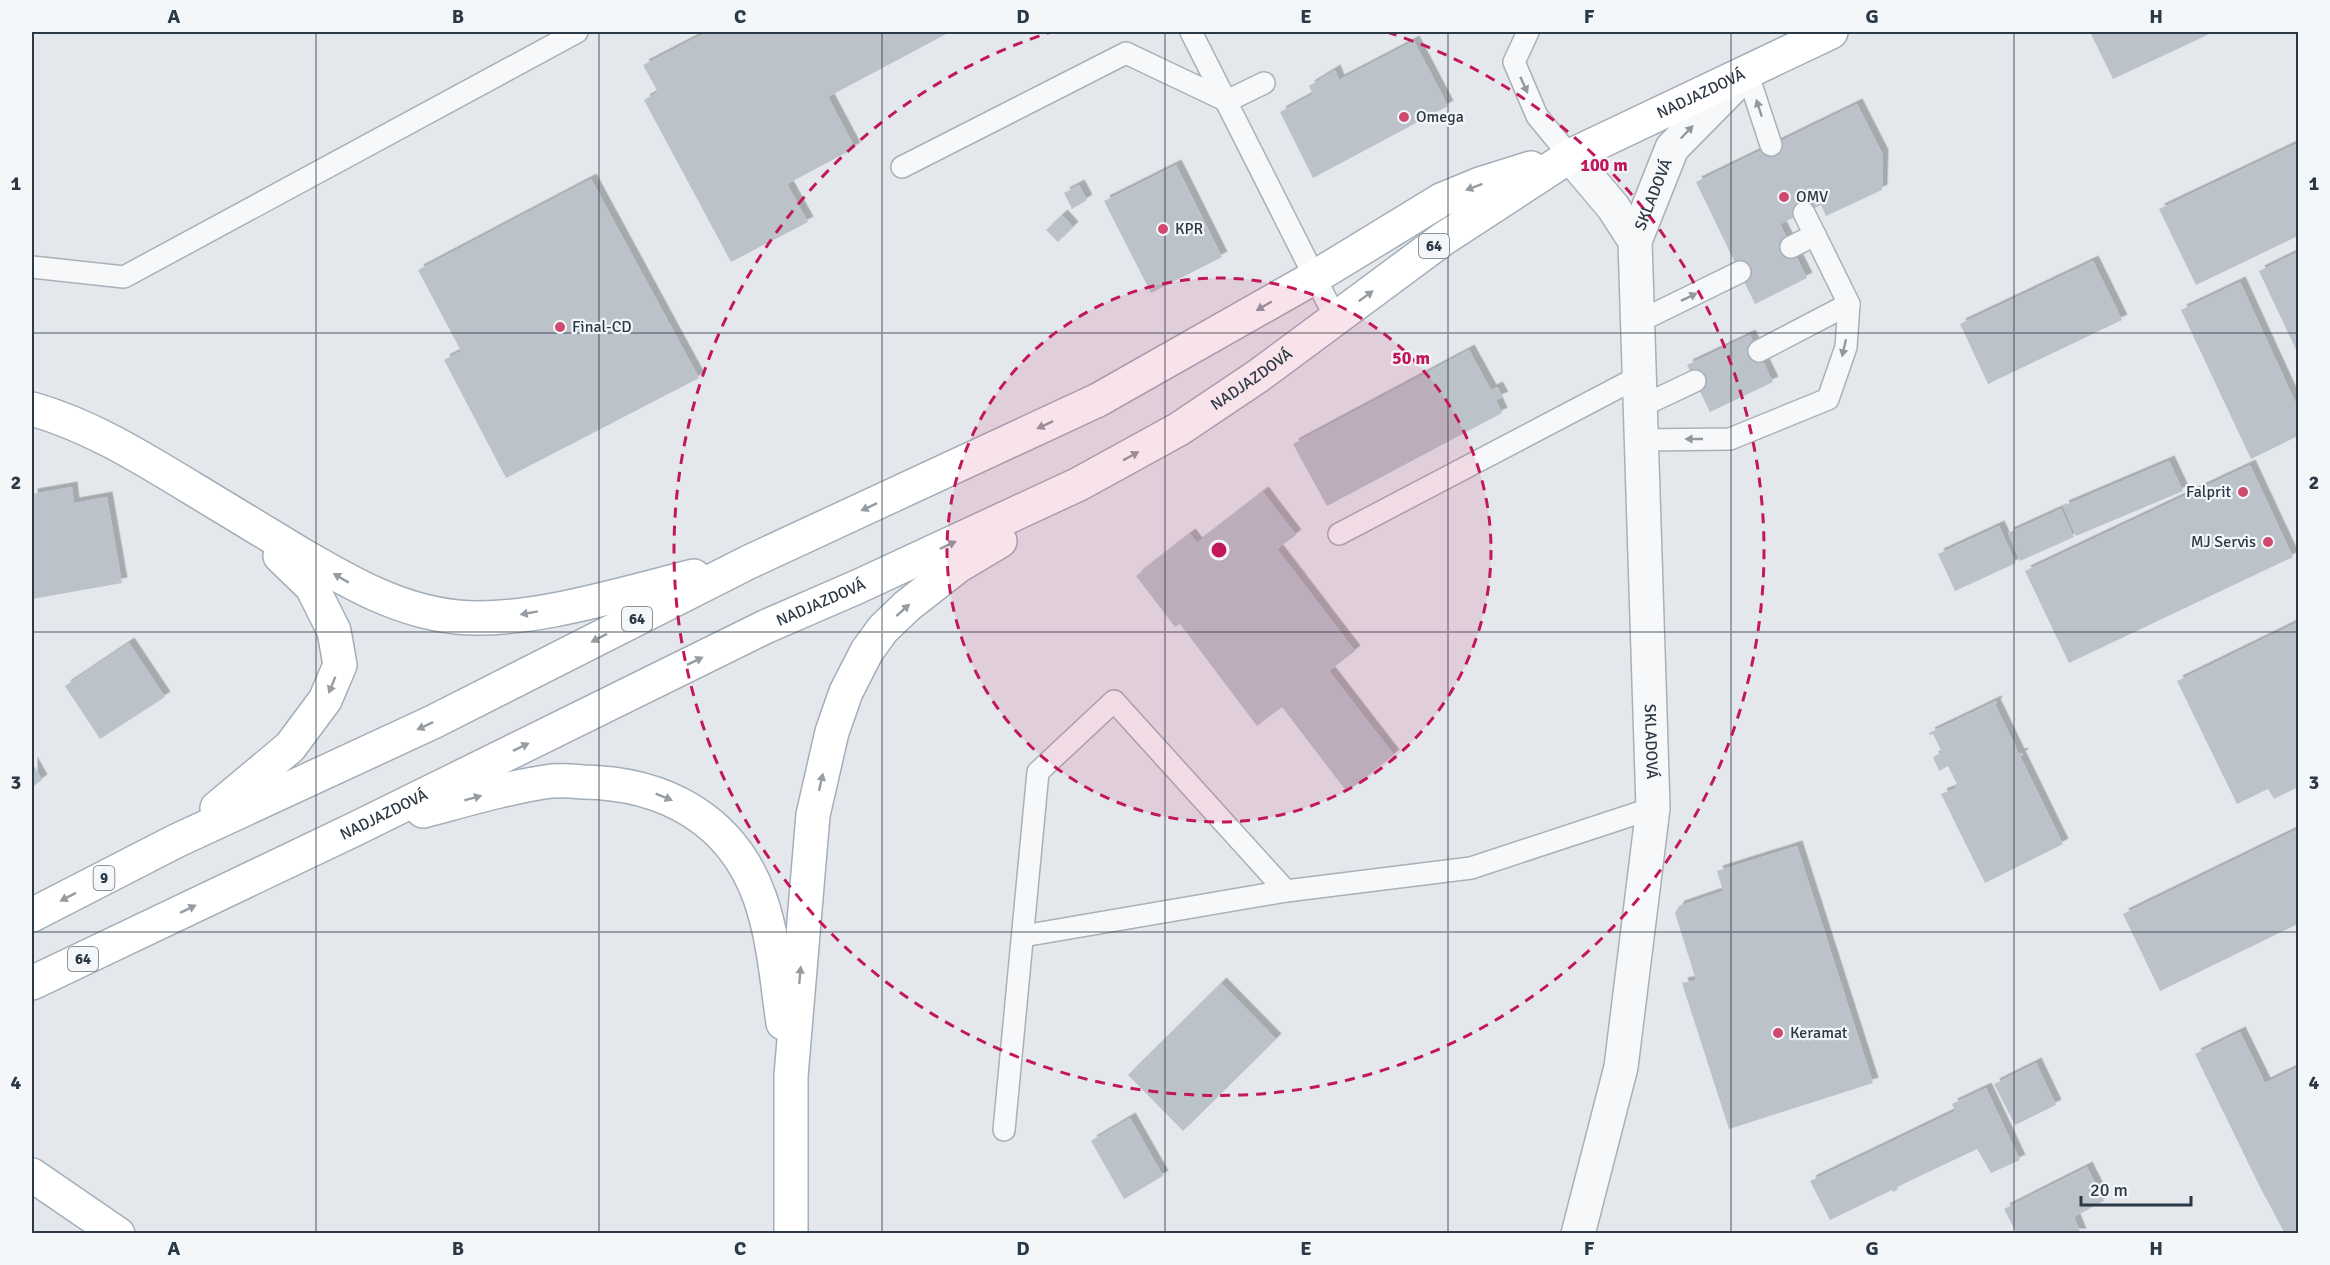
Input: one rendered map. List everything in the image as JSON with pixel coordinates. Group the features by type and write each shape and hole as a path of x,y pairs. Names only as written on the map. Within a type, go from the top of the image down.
{"main road":[{"name":"NADJAZDOVÁ","path":"32,983 355,829 766,626 857,587 1079,484 1179,429 1258,376 1443,239 1570,156 1831,32"},
{"name":"NADJAZDOVÁ","path":"32,915 176,841 433,722 749,562 1098,400 1315,277 1441,200 1480,184 1570,156"},
{"path":"32,410 91,430 130,450 357,587 411,609 458,617 507,617 556,608 749,562"},
{"path":"789,1227 792,1076 813,815 832,732 846,692 867,651 883,628 907,606 958,566 1024,527 1079,484"},
{"path":"176,841 290,747 325,700 340,665 334,631 312,587 240,517"},
{"path":"355,829 481,796 553,781 607,782 641,789 696,812 735,849 759,897 768,926 792,1076"},
{"path":"32,1175 118,1233"}],"street":[{"name":"SKLADOVÁ","path":"1578,1233 1621,1067 1653,808 1635,241 1672,148 1747,72"},
{"name":"SKLADOVÁ","path":"1570,156 1612,207 1635,241"}],"lane":[{"path":"32,267 124,277 577,32"},
{"path":"1191,32 1336,319"},
{"path":"1528,32 1514,62 1538,116 1570,156"},
{"path":"902,167 1126,53 1227,101"},
{"path":"1747,72 1771,145"},
{"path":"1227,101 1264,82"},
{"path":"1641,440 1730,439 1828,399 1846,347 1849,304 1804,213"},
{"path":"1791,247 1815,235"},
{"path":"1638,322 1740,272"},
{"path":"1759,351 1849,304"},
{"path":"1339,534 1640,391 1695,381"},
{"path":"1004,1130 1038,772 1114,701 1286,891"},
{"path":"1023,936 1286,891 1471,868 1653,808"}],"building":[{"path":"707,32 950,32 828,97 855,148 787,184 808,222 731,262 644,100 658,92 643,65"},
{"path":"2090,32 2214,32 2113,79"},
{"path":"1414,41 1448,106 1313,178 1280,112 1313,94 1309,86 1335,70 1339,80"},
{"name":"OMV","path":"1857,104 1883,155 1882,190 1826,216 1821,205 1780,224 1807,278 1755,304 1696,182"},
{"path":"2298,143 2298,236 2196,285 2159,209"},
{"name":"KPR","path":"1176,165 1222,257 1151,293 1104,201"},
{"name":"Final-CD","path":"591,179 699,378 506,478 444,360 461,351 418,270"},
{"path":"1079,185 1087,200 1072,209 1064,193"},
{"path":"1062,215 1073,227 1058,242 1046,230"},
{"path":"2298,252 2298,354 2259,271"},
{"path":"2093,261 2122,320 1988,384 1960,324"},
{"path":"2240,282 2298,408 2298,436 2251,459 2181,310"},
{"path":"1750,335 1773,382 1710,412 1687,365"},
{"path":"1469,350 1491,390 1497,387 1503,397 1496,400 1502,413 1327,506 1293,444"},
{"path":"2169,461 2183,491 2076,536 2063,506"},
{"path":"2250,465 2293,557 2069,663 2025,571"},
{"path":"72,487 74,503 107,497 122,583 32,599 32,494"},
{"path":"1263,492 1296,535 1277,549 1355,651 1329,671 1394,755 1347,792 1282,707 1257,726 1180,624 1175,627 1136,576 1190,534 1197,543"},
{"path":"2061,509 2074,537 2020,561 2008,533"},
{"path":"1999,526 2016,563 1955,591 1938,554"},
{"path":"2298,622 2298,787 2274,799 2268,789 2237,804 2177,681"},
{"path":"129,643 165,697 100,739 65,686"},
{"path":"1996,701 1995,704 2019,754 2023,755 2020,756 2063,844 1985,883 1941,794 1956,788 1957,784 1948,766 1939,771 1933,757 1942,752 1933,734 1929,733"},
{"path":"32,762 42,780 32,787"},
{"path":"2298,829 2298,924 2160,991 2123,914"},
{"name":"Keramat","path":"1797,846 1873,1083 1729,1129 1682,983 1696,980 1675,913 1679,906 1723,891 1717,871"},
{"path":"1221,983 1276,1039 1183,1131 1128,1075"},
{"path":"2240,1032 2265,1083 2298,1067 2298,1234 2285,1234 2195,1054"},
{"path":"2036,1063 2056,1105 2015,1125 1994,1084"},
{"path":"1986,1088 2020,1160 1991,1173 1977,1149 1897,1187 1898,1189 1893,1192 1892,1190 1830,1220 1810,1181 1955,1111 1952,1104"},
{"path":"1130,1118 1163,1176 1124,1199 1091,1141"},
{"path":"2087,1167 2104,1201 2074,1217 2081,1234 2017,1234 2004,1209"}],"place":[{"name":"Omega","path":"1404,117"},
{"name":"OMV","path":"1784,197"},
{"name":"KPR","path":"1163,229"},
{"name":"Final-CD","path":"560,327"},
{"name":"Falprit","path":"2243,492"},
{"name":"MJ Servis","path":"2268,542"},
{"name":"Keramat","path":"1778,1033"}]}
